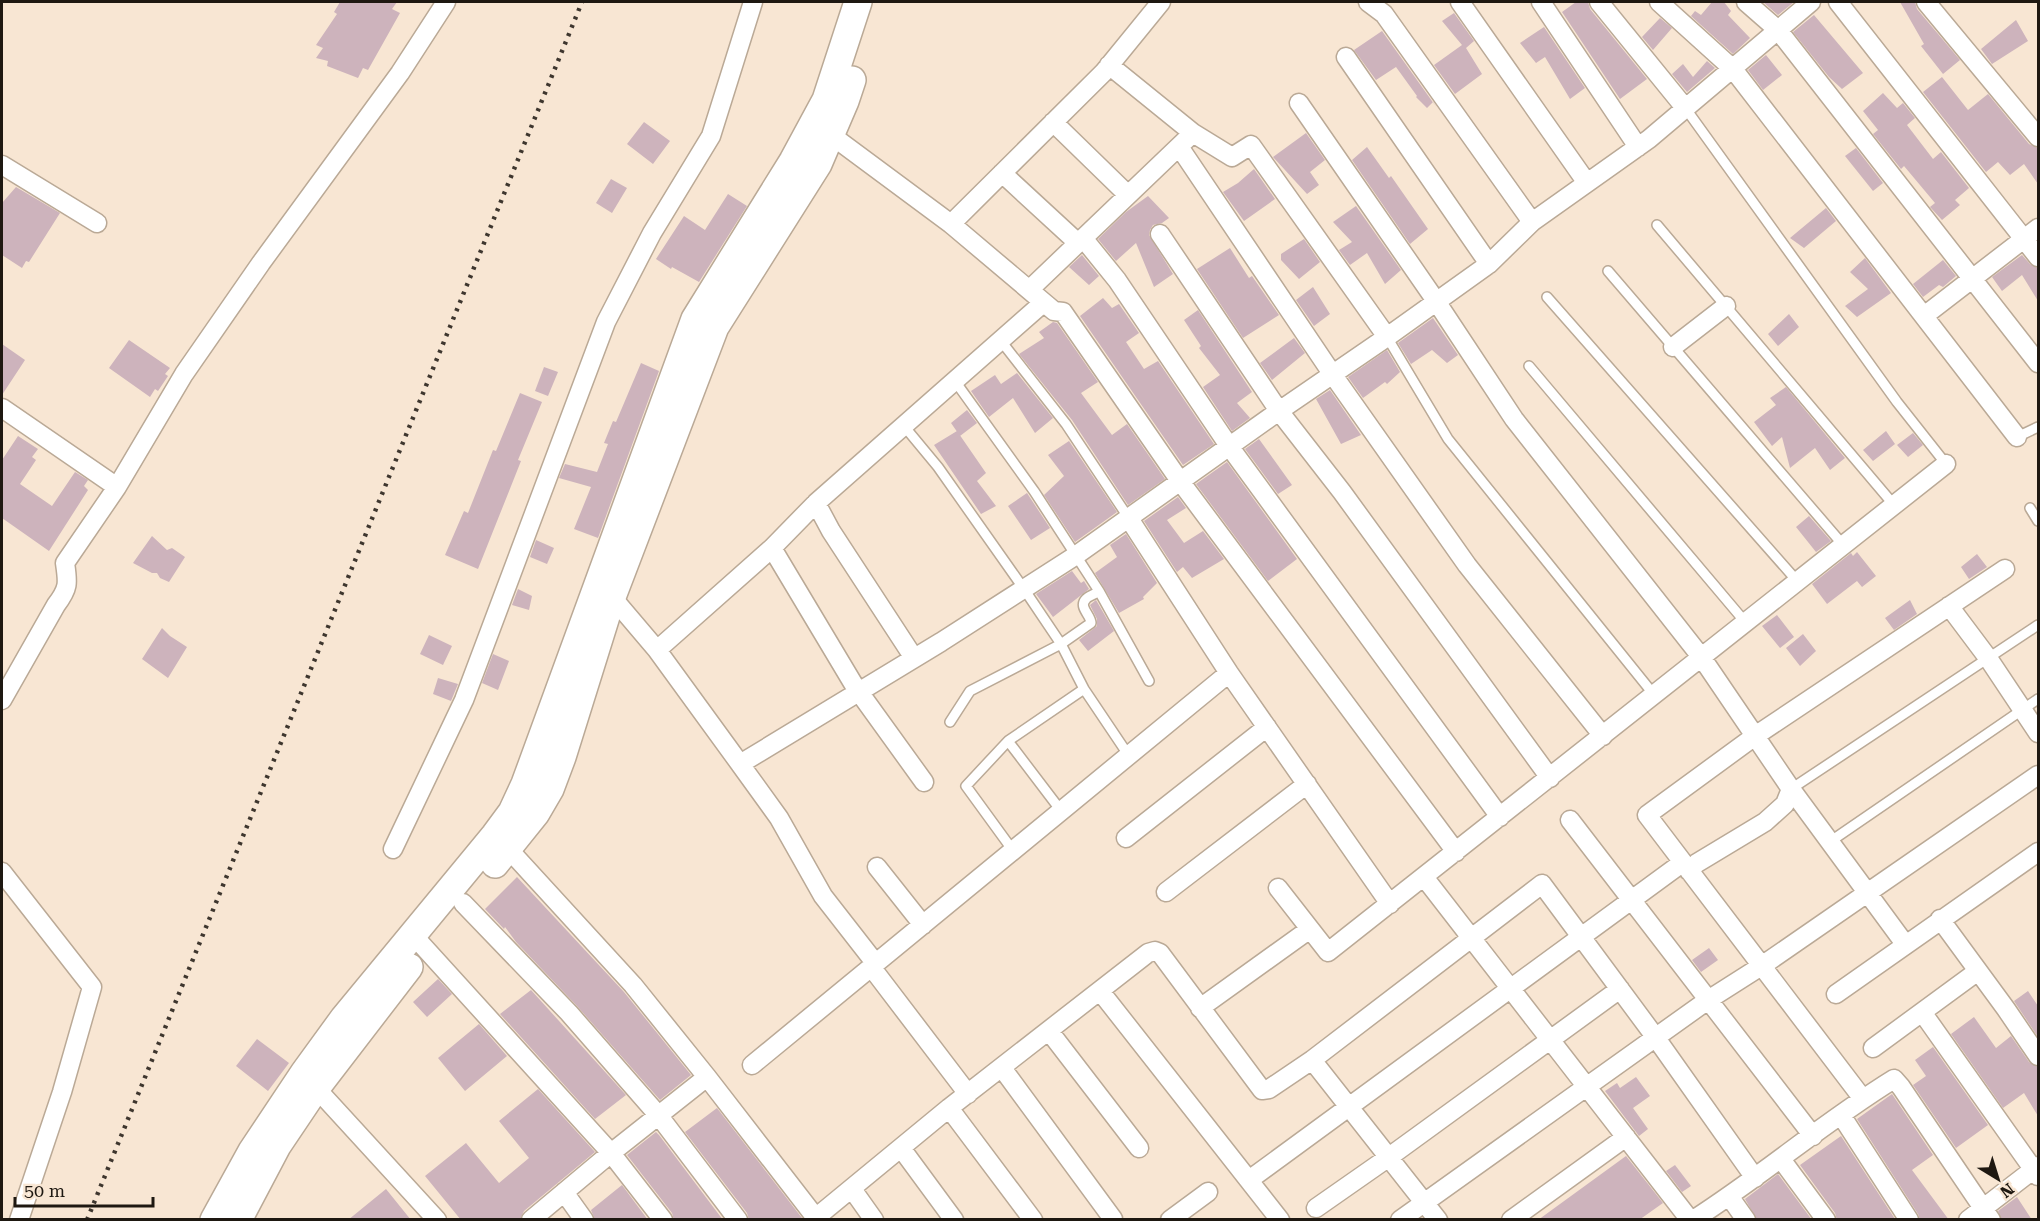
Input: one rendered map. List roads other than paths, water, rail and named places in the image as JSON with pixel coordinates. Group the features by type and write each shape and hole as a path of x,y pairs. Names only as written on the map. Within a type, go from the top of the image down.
{"street":[{"path":"2,700 56,605 64,595 68,584 65,563 117,487 184,374 261,263 400,73 446,2"},
{"path":"393,849 464,700 606,322 652,233 711,136 753,2"},
{"path":"238,1220 277,1146 419,942 502,842 536,813 550,789 562,758 612,597 715,327 818,164 826,100 858,2"},
{"path":"214,1220 252,1151 344,1018 419,942 463,903 502,842 694,319 793,161 845,101 877,2"},
{"path":"951,224 1109,65 1161,2"},
{"path":"1368,2 1384,14 1532,222"},
{"path":"1460,2 1587,183"},
{"path":"1540,2 1638,147"},
{"path":"1599,2 1686,109"},
{"path":"1659,2 1733,69 2017,437"},
{"path":"1746,2 1778,30 2038,363"},
{"path":"740,764 915,658 1075,556 1279,411 1387,338 1489,264 1532,222 1638,147 1686,109 1811,2"},
{"path":"1838,2 2032,234 2038,257"},
{"path":"1926,2 2038,137"},
{"path":"1346,57 1489,264"},
{"path":"1109,65 1193,133 1232,157 1251,145 1387,338"},
{"path":"1299,103 1436,301 1514,419 1702,658 1791,789 1905,944"},
{"path":"1053,122 1128,195"},
{"path":"821,130 951,224 1054,311 1063,312 1180,481 1456,852"},
{"path":"1029,290 1180,148 1193,133"},
{"path":"1180,148 1332,375 1467,565 1603,736"},
{"path":"2,165 98,223"},
{"path":"1002,173 1081,241 1116,280 1229,447 1500,817"},
{"path":"1160,234 1279,411 1342,492 1550,778"},
{"path":"1924,316 2032,234"},
{"path":"657,650 772,548 816,504 1044,303"},
{"path":"1673,347 1726,306"},
{"path":"2,408 117,487"},
{"path":"1278,888 1328,952 1946,464"},
{"path":"816,504 831,531 915,658"},
{"path":"1128,517 1267,728 1390,904"},
{"path":"772,548 854,685 860,690 924,782"},
{"path":"1863,1099 1647,815 1755,736 2005,569"},
{"path":"612,597 657,650 779,818 823,896 968,1094"},
{"path":"1949,606 1988,658 2038,733"},
{"path":"752,1065 1230,673"},
{"path":"1126,838 1267,728"},
{"path":"1400,1220 1708,1000 1869,893 2038,775"},
{"path":"1167,892 1307,784"},
{"path":"1250,1180 1631,900 1765,822 1785,804 1791,789"},
{"path":"1570,820 1812,1136"},
{"path":"502,842 633,985 707,1077 814,1219 949,1108 1148,952 1160,953 1262,1090 1269,1089 1312,1059 1542,884 1656,1038 1755,1178"},
{"path":"1836,994 2038,852"},
{"path":"877,867 923,926"},
{"path":"2,872 92,987 62,1092 20,1220"},
{"path":"1424,877 1691,1220 1755,1178 1894,1079 1987,1214"},
{"path":"463,903 569,1013 659,1116 738,1220"},
{"path":"1940,919 2038,1056"},
{"path":"1200,1008 1310,929"},
{"path":"419,942 611,1153 663,1220"},
{"path":"1873,1048 1978,971"},
{"path":"1316,1208 1620,989"},
{"path":"1100,991 1280,1220"},
{"path":"1922,1012 2037,1171 1987,1214 1968,1220"},
{"path":"1049,1031 1139,1148"},
{"path":"1312,1059 1438,1220"},
{"path":"1002,1068 1113,1219"},
{"path":"531,1220 707,1077"},
{"path":"316,1088 436,1220"},
{"path":"949,1108 1033,1220"},
{"path":"1841,1115 1909,1220"},
{"path":"1511,1220 1626,1137"},
{"path":"901,1148 954,1220"},
{"path":"1781,1159 1826,1220"},
{"path":"852,1189 874,1220"},
{"path":"564,1192 585,1220"},
{"path":"1170,1220 1208,1192"},
{"path":"1729,1196 1746,1220"}],"lane":[{"path":"1686,109 1897,402 1946,464"},
{"path":"1658,225 1894,506"},
{"path":"1608,271 1844,546"},
{"path":"1546,297 1798,582"},
{"path":"1387,338 1448,439 1654,696"},
{"path":"1000,341 1066,424 1128,517"},
{"path":"1529,366 1746,623"},
{"path":"955,381 1034,491 1100,591 1149,681"},
{"path":"904,426 938,468 1024,589 1061,644 1084,689 1129,756"},
{"path":"2017,437 2038,428"},
{"path":"2030,508 2038,521"},
{"path":"950,722 970,691 1061,644 1091,622 1091,617 1083,605 1086,599 1100,591"},
{"path":"1791,789 2038,625"},
{"path":"1014,852 966,786 1008,741 1084,689"},
{"path":"1831,841 2038,699"},
{"path":"1008,741 1062,812"}],"railway":[{"path":"87,1220 582,2"}]}
